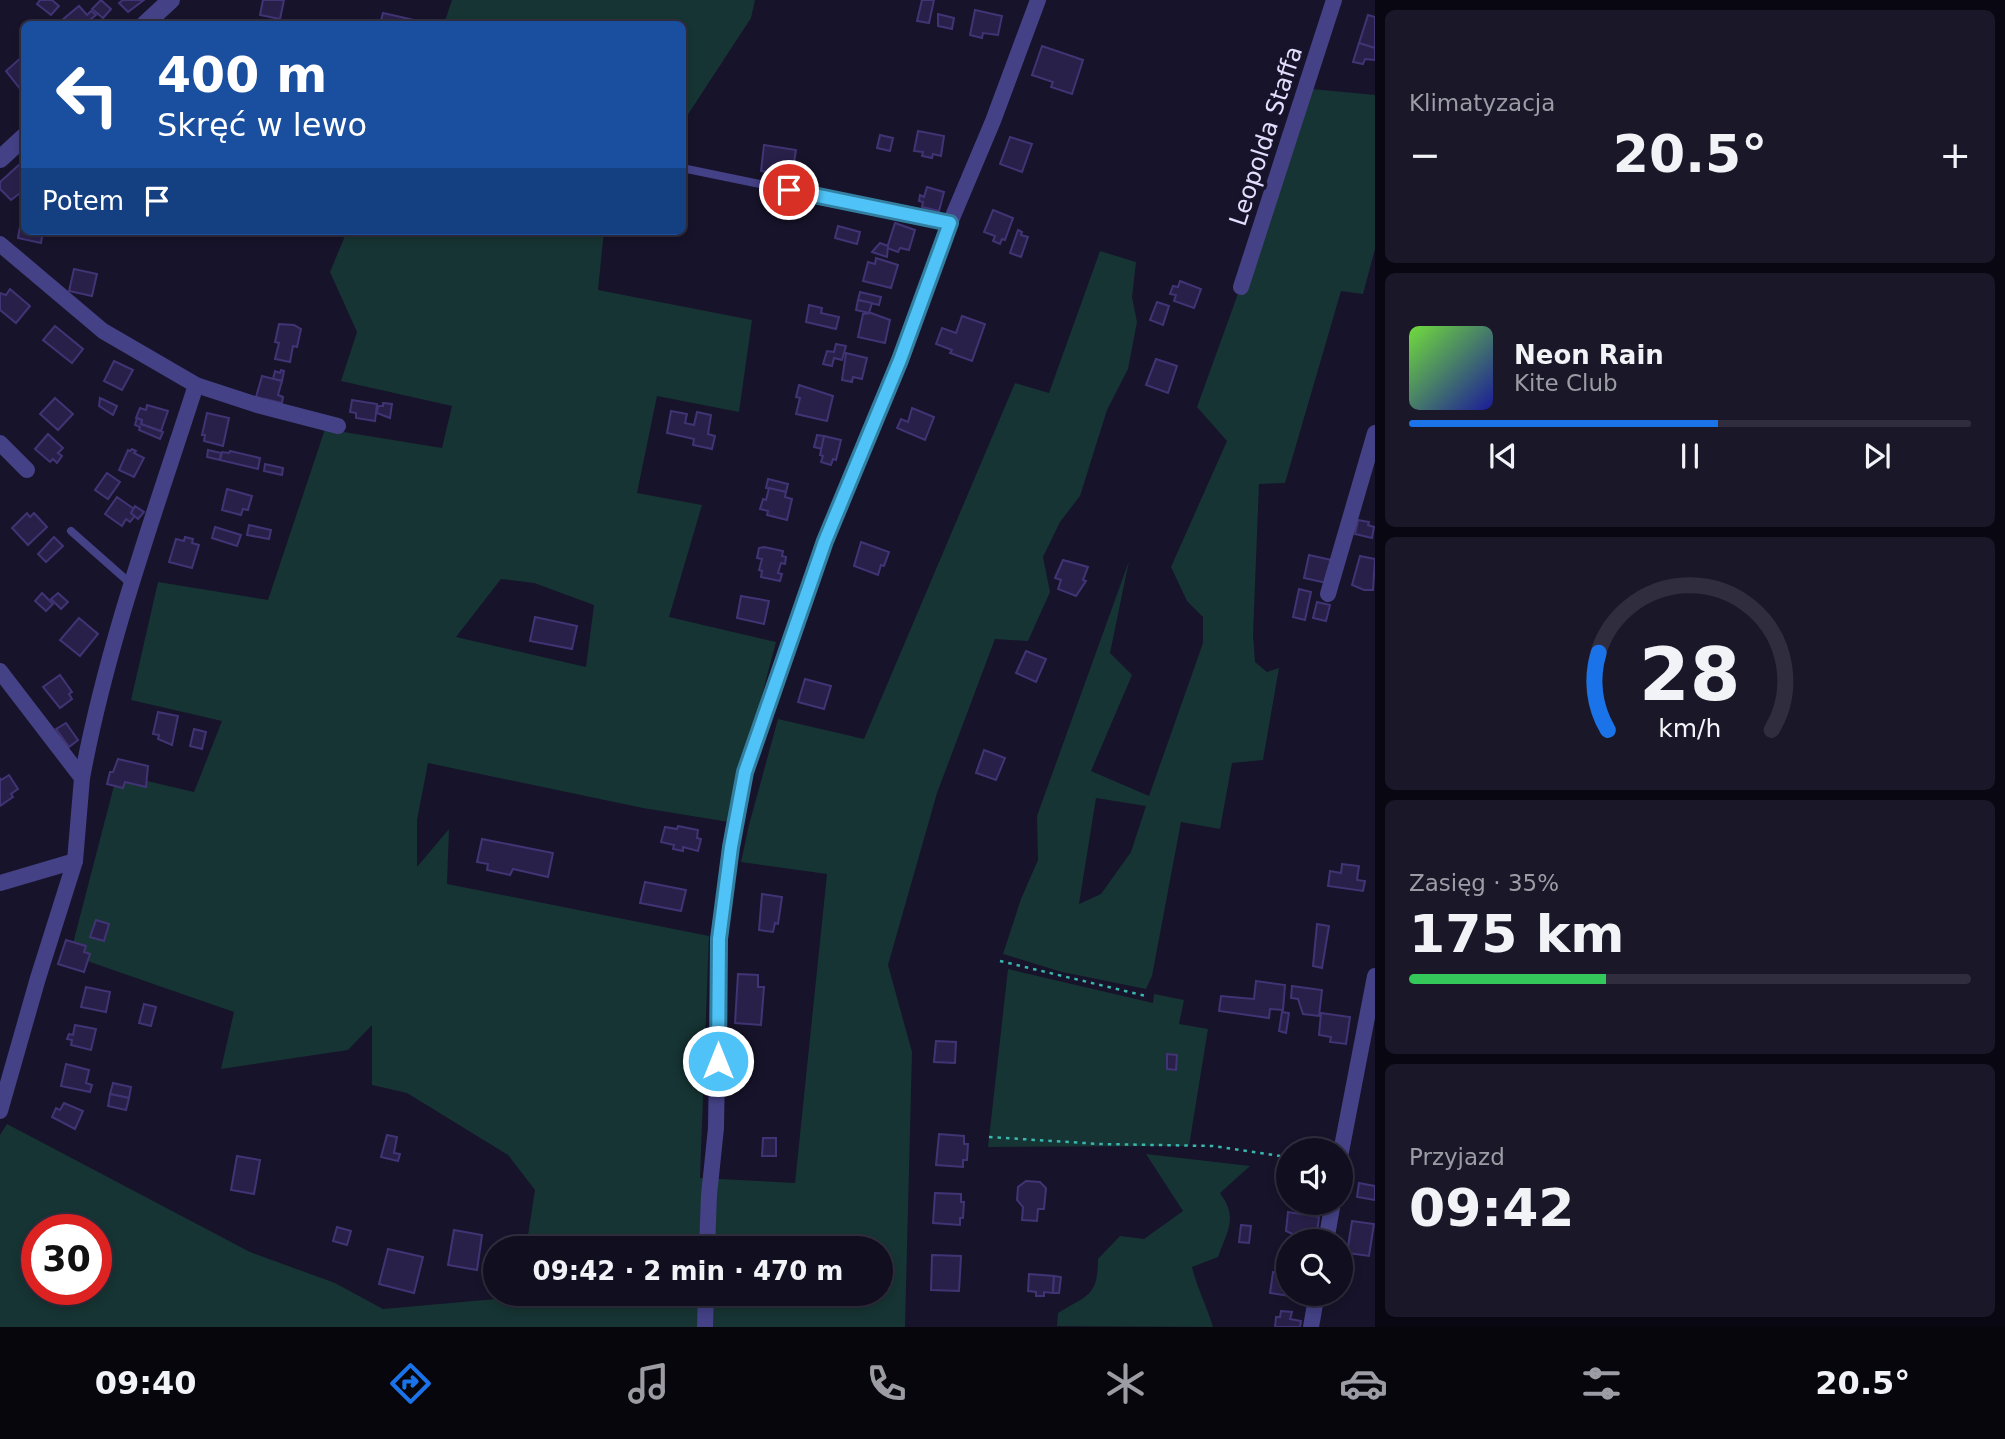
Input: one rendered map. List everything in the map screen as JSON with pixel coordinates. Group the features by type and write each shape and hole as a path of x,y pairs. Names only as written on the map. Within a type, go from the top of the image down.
{"street":[{"path":"148,21 171,0"},
{"path":"707,1236 716,1128 719,939 743,780 825,541 900,360 950,223 993,121 1038,0"},
{"name":"Leopolda Staffa","path":"1241,286 1334,0"},
{"path":"0,159 21,140"},
{"path":"0,244 103,331 196,385 257,405 338,426"},
{"path":"0,1111 75,861 82,778 90,737 131,584 196,385"},
{"path":"1328,594 1375,433"},
{"path":"0,443 27,470"},
{"path":"0,671 82,778"},
{"path":"0,883 75,861"},
{"path":"1344,1138 1375,976"},
{"path":"705,1327 706,1306"},
{"path":"1311,1327 1315,1306"}],"lane":[{"path":"686,169 950,223"},
{"path":"71,531 131,584"}],"path":[{"path":"1000,961 1146,996"},
{"path":"989,1138 1213,1146 1276,1155"}],"green space":[{"path":"452,0 755,0 751,18 686,117 686,21 445,21"},
{"path":"1312,89 1375,95 1375,249 1363,294 1341,291 1285,483 1259,484 1253,635 1255,662 1267,672 1279,668 1263,760 1232,763 1220,829 1181,822 1152,976 1146,989 1062,972 1003,954 1021,899 1038,860 1037,816 1129,561 1110,653 1132,675 1091,771 1149,796 1203,643 1203,617 1187,601 1171,567 1227,441 1197,407","holes":["1096,798 1146,806 1131,852 1101,894 1079,904"]},
{"path":"345,235 604,235 598,290 752,320 739,412 657,396 637,493 702,505 669,617 776,642 729,822 643,808 428,763 417,820 417,867 449,829 447,884 709,936 700,1178 795,1183 827,874 741,862 778,719 864,739 1015,383 1049,393 1100,251 1136,262 1132,297 1137,322 1128,369 1107,410 1080,496 1060,522 1043,557 1050,592 1028,641 995,639 937,793 888,965 912,1052 905,1327 0,1327 0,1135 7,1124 250,1252 335,1283 383,1309 483,1300 483,1306 893,1306 893,1236 528,1236 535,1190 508,1155 407,1093 372,1085 372,1025 348,1050 221,1069 234,1012 70,955 117,774 194,792 222,721 131,700 158,582 268,600 325,429 442,448 452,406 341,381 357,332 330,272","holes":["501,579 534,583 594,605 586,667 456,637"]},
{"path":"1008,969 1153,1003 1154,994 1184,1000 1179,1024 1208,1029 1189,1146 988,1147"},
{"path":"1146,1154 1250,1166 1220,1193 1229,1210 1230,1224 1218,1257 1192,1267 1213,1327 1057,1326 1058,1313 1089,1294 1096,1281 1098,1259 1120,1236 1144,1239 1183,1211"}],"building":[{"path":"40,0 52,0 59,6 51,15 37,4"},
{"path":"101,0 111,9 103,18 92,9"},
{"path":"123,0 144,0 128,12 119,3"},
{"path":"263,0 284,0 280,19 260,15"},
{"path":"922,0 934,0 929,23 917,21"},
{"path":"79,6 87,15 91,11 96,15 91,19 93,21 62,20"},
{"path":"975,10 1002,16 998,35 983,33 982,38 970,35"},
{"path":"383,13 414,20 414,21 381,21"},
{"path":"938,14 954,18 952,29 938,26"},
{"path":"1368,15 1375,17 1375,48 1359,43"},
{"path":"1359,43 1375,48 1375,60 1365,59 1363,64 1353,62"},
{"path":"1042,46 1083,60 1072,94 1051,87 1053,82 1032,75"},
{"path":"21,58 21,90 6,71"},
{"path":"918,131 944,136 941,156 933,154 932,158 922,156 923,152 914,151"},
{"path":"880,135 893,138 890,151 877,148"},
{"path":"1010,137 1032,144 1022,172 1000,164"},
{"path":"764,145 796,150 792,175 761,171"},
{"path":"21,165 21,192 11,200 0,189 0,182"},
{"path":"927,187 944,192 939,211 922,207 923,202 919,201 920,195 924,197"},
{"path":"993,210 1013,218 1005,240 1002,239 1000,244 993,241 995,236 984,232"},
{"path":"21,221 21,235 42,235 41,243 18,238"},
{"path":"895,223 915,230 909,250 900,248 898,252 887,248"},
{"path":"838,226 860,232 857,244 835,238"},
{"path":"1018,230 1022,232 1021,235 1028,237 1021,257 1010,253"},
{"path":"880,243 888,246 887,257 872,252"},
{"path":"876,258 898,265 891,288 863,281 868,262 875,264"},
{"path":"74,269 97,274 92,296 69,291"},
{"path":"1180,281 1201,289 1194,308 1174,301 1176,295 1170,294 1173,286 1178,287"},
{"path":"10,289 30,306 16,323 0,310 0,293 6,295"},
{"path":"860,292 881,297 879,305 858,300"},
{"path":"858,300 872,303 869,313 856,310"},
{"path":"1157,302 1169,306 1163,325 1150,320"},
{"path":"809,305 822,308 821,313 839,317 836,329 806,322"},
{"path":"871,313 890,320 885,343 858,337 863,314"},
{"path":"962,316 985,324 972,361 950,353 952,350 936,344 942,328 956,333"},
{"path":"279,324 294,325 301,329 297,347 293,346 290,362 275,359 279,343 275,342"},
{"path":"55,326 83,349 72,363 43,340"},
{"path":"836,344 846,346 842,360 834,358 832,366 823,364 827,351 834,352"},
{"path":"846,353 867,358 862,379 853,377 852,382 842,380"},
{"path":"1156,359 1177,366 1168,393 1146,385"},
{"path":"114,361 133,370 122,390 104,381"},
{"path":"281,370 284,371 282,381 273,379 275,371 280,373"},
{"path":"262,376 282,381 278,395 283,397 282,403 256,397"},
{"path":"799,385 833,396 827,421 796,414 800,398 796,397"},
{"path":"55,398 73,414 58,430 40,414"},
{"path":"100,398 117,406 113,415 99,406"},
{"path":"352,400 377,404 375,421 356,418 356,413 350,412"},
{"path":"383,403 392,404 390,418 377,413 378,406 383,406"},
{"path":"147,405 168,411 161,431 141,424 142,420 136,418 140,408 146,410"},
{"path":"912,408 934,417 925,440 897,428 901,419 908,422"},
{"path":"671,411 687,414 685,423 694,425 697,412 711,415 708,434 715,436 712,449 693,445 694,439 667,433"},
{"path":"207,413 229,418 223,446 204,441 205,435 202,435"},
{"path":"137,418 142,420 141,424 163,432 160,439 139,430 140,427 135,425"},
{"path":"48,434 63,448 58,453 62,456 57,463 53,459 50,462 35,449"},
{"path":"817,435 824,436 822,449 814,447"},
{"path":"824,436 841,440 836,460 833,459 831,465 821,462"},
{"path":"132,449 144,458 134,477 119,470 128,450"},
{"path":"208,450 221,453 220,460 207,457"},
{"path":"230,451 260,458 258,469 220,460 222,452"},
{"path":"265,464 283,468 282,475 264,471"},
{"path":"107,473 120,482 108,499 95,490"},
{"path":"768,479 788,484 786,492 766,488"},
{"path":"769,488 786,492 785,497 792,499 787,520 767,515 768,511 760,509"},
{"path":"227,489 252,496 248,510 243,509 241,515 222,510"},
{"path":"117,497 134,509 131,513 135,516 130,522 126,519 122,526 105,514"},
{"path":"135,506 144,512 138,519 131,513"},
{"path":"27,513 30,517 34,513 47,527 28,545 12,528"},
{"path":"1358,520 1369,522 1368,525 1374,527 1372,538 1355,534"},
{"path":"249,525 271,530 269,539 247,535"},
{"path":"215,527 241,535 237,546 212,538"},
{"path":"54,537 63,546 46,562 38,554"},
{"path":"185,537 193,539 192,543 199,545 192,568 169,562 176,539 184,541"},
{"path":"861,542 889,552 878,575 854,566"},
{"path":"759,548 783,551 782,556 786,557 785,564 781,563 778,573 782,574 780,581 761,577 762,571 759,570 762,559 757,558"},
{"path":"1309,555 1336,561 1327,583 1304,578"},
{"path":"1360,556 1375,559 1373,590 1352,585"},
{"path":"1063,560 1088,567 1083,580 1086,581 1076,596 1058,589 1061,580 1055,578"},
{"path":"1299,589 1311,592 1305,620 1293,617"},
{"path":"42,593 53,604 46,611 35,601"},
{"path":"58,593 68,602 61,609 51,599"},
{"path":"741,596 769,601 764,624 737,618"},
{"path":"1317,602 1330,605 1326,621 1313,618"},
{"path":"535,617 577,626 572,649 530,641"},
{"path":"79,618 98,634 80,656 60,640"},
{"path":"1026,651 1046,659 1036,682 1016,673"},
{"path":"60,675 72,692 69,694 72,699 60,708 43,687"},
{"path":"805,679 831,686 824,709 798,702"},
{"path":"158,712 178,716 172,745 158,739 159,735 153,734"},
{"path":"66,723 78,740 69,747 56,729"},
{"path":"194,729 206,732 202,749 190,746"},
{"path":"984,750 1005,758 996,780 976,773"},
{"path":"118,759 148,766 146,787 125,782 123,788 107,784"},
{"path":"9,775 18,789 11,794 13,797 0,806 0,778 1,780"},
{"path":"678,826 698,830 697,838 701,839 698,851 683,847 683,851 673,849 674,845 661,842 665,827 677,829"},
{"path":"482,839 553,853 548,877 513,869 510,875 487,870 488,864 477,862"},
{"path":"1342,864 1359,866 1357,880 1365,881 1363,891 1328,886 1330,871 1341,873"},
{"path":"645,882 686,890 681,911 640,903"},
{"path":"762,894 782,897 778,924 775,923 773,932 759,930"},
{"path":"96,920 109,924 104,941 90,937"},
{"path":"1317,924 1329,926 1322,968 1313,966"},
{"path":"66,940 86,946 84,952 90,954 84,972 58,964"},
{"path":"738,974 758,975 758,987 764,987 761,1025 735,1023"},
{"path":"1256,981 1285,985 1283,1010 1270,1009 1269,1018 1219,1011 1221,996 1254,999"},
{"path":"1292,986 1322,990 1319,1016 1303,1014 1298,999 1291,998"},
{"path":"86,987 110,992 106,1012 81,1007"},
{"path":"144,1004 156,1007 151,1026 139,1023"},
{"path":"1282,1012 1289,1013 1286,1033 1279,1031"},
{"path":"1321,1013 1350,1017 1346,1044 1330,1042 1331,1037 1319,1035"},
{"path":"75,1025 96,1029 91,1050 71,1045 72,1040 67,1039 69,1034 73,1035"},
{"path":"936,1041 956,1042 955,1063 934,1062"},
{"path":"1167,1054 1177,1055 1176,1070 1167,1069"},
{"path":"66,1064 89,1070 86,1083 92,1085 90,1092 61,1086"},
{"path":"113,1083 131,1087 129,1098 110,1094"},
{"path":"110,1094 129,1098 126,1110 108,1106"},
{"path":"64,1103 83,1111 75,1129 52,1117 56,1108 60,1110"},
{"path":"939,1134 964,1136 964,1144 968,1144 967,1160 963,1160 963,1167 936,1165"},
{"path":"387,1135 397,1137 394,1153 400,1154 398,1161 381,1157"},
{"path":"763,1138 776,1138 776,1156 762,1156"},
{"path":"237,1156 260,1160 254,1194 231,1190"},
{"path":"1026,1181 1040,1182 1046,1188 1044,1209 1038,1209 1037,1221 1022,1220 1023,1207 1017,1200 1018,1187"},
{"path":"1359,1183 1375,1186 1375,1200 1357,1197"},
{"path":"935,1193 961,1194 961,1202 964,1202 960,1225 933,1223"},
{"path":"1288,1215 1319,1217 1318,1229 1286,1229"},
{"path":"1352,1221 1374,1224 1369,1256 1353,1254 1353,1229 1351,1229"},
{"path":"1241,1225 1251,1226 1249,1243 1239,1242"},
{"path":"337,1227 351,1231 347,1245 333,1241"},
{"path":"454,1230 482,1235 477,1270 448,1265"},
{"path":"388,1249 423,1257 414,1293 379,1284"},
{"path":"932,1255 961,1256 959,1291 931,1290"},
{"path":"1273,1272 1276,1272 1276,1294 1270,1293"},
{"path":"1029,1274 1054,1276 1053,1293 1044,1292 1044,1296 1036,1296 1036,1292 1028,1291"},
{"path":"1054,1276 1061,1277 1059,1293 1053,1293"},
{"path":"1281,1311 1292,1312 1290,1319 1301,1321 1300,1327 1275,1327 1276,1317 1280,1317"}],"route":[{"path":"718,1061 719,939 731,847 745,772 825,541 900,360 950,223 789,190"}]}
